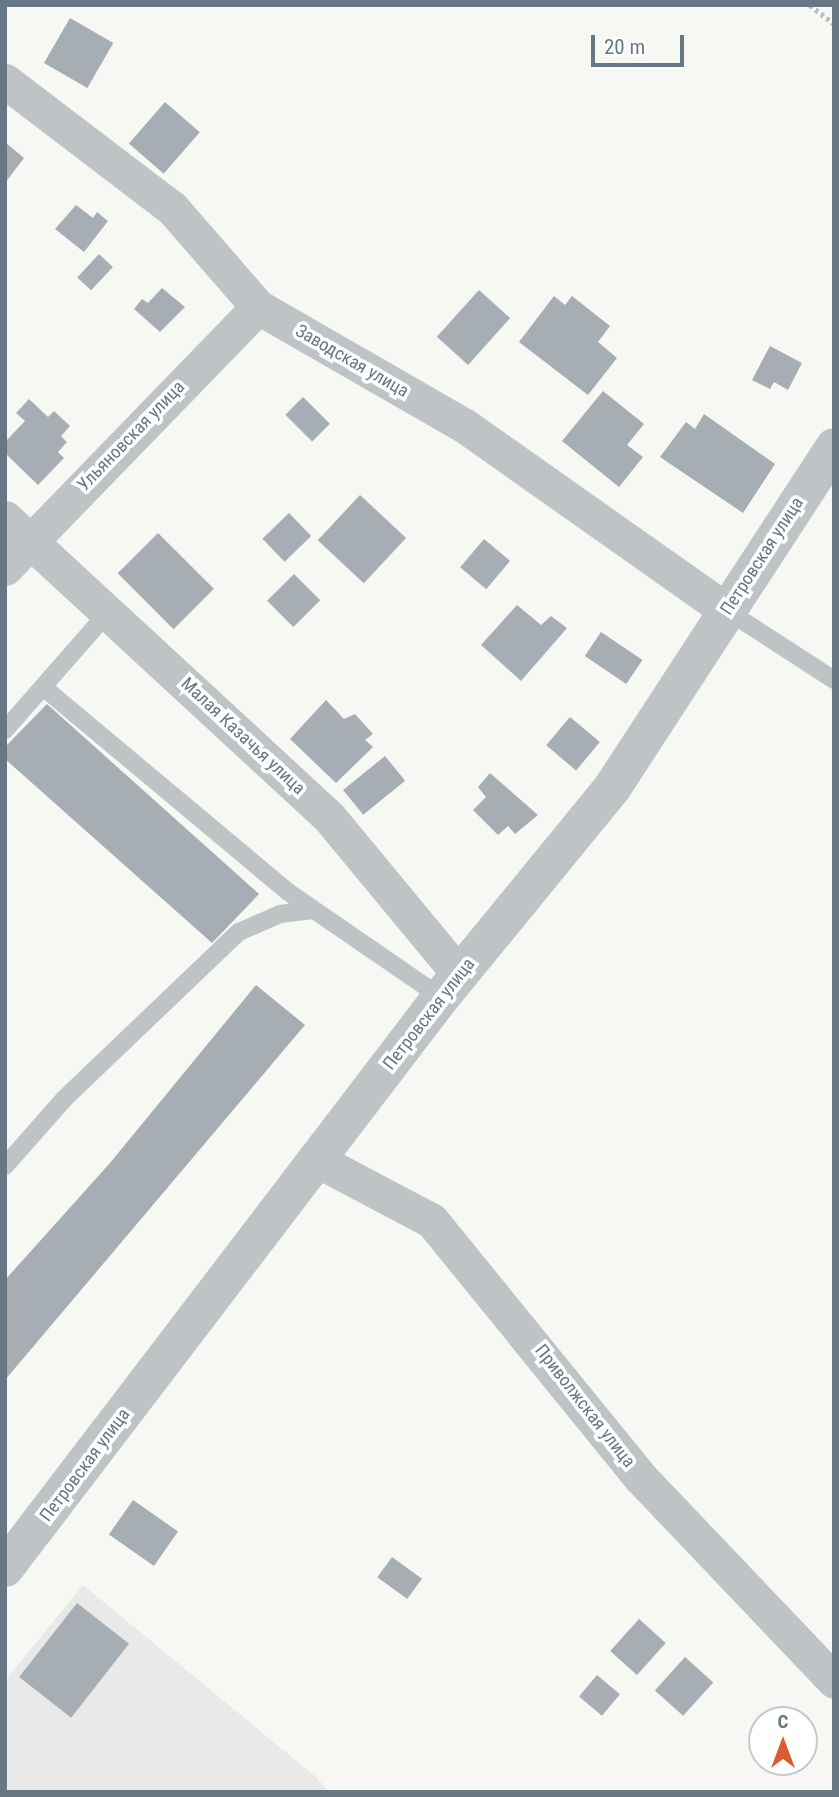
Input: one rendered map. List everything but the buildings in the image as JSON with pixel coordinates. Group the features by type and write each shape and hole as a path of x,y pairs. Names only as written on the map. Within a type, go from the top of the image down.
{"street":[{"name":"Заводская улица","path":"5,81 172,208 258,307 465,426 726,610"},
{"name":"Ульяновская улица","path":"5,568 18,528 258,307"},
{"name":"Петровская улица","path":"5,1568 450,986 612,788 834,447"},
{"name":"Малая Казачья улица","path":"18,528 110,610 329,817 450,986"},
{"name":"Приволжская улица","path":"317,1160 432,1221 641,1478 834,1681"}],"lane":[{"path":"5,730 110,610"},
{"path":"726,610 834,680"},
{"path":"43,687 313,910 450,986"},
{"path":"5,1167 64,1099 239,932 280,914 313,910"}],"path":[{"path":"810,5 834,24"}],"shaded area":[{"path":"83,1585 316,1777 329,1792 5,1792 5,1681"}]}
